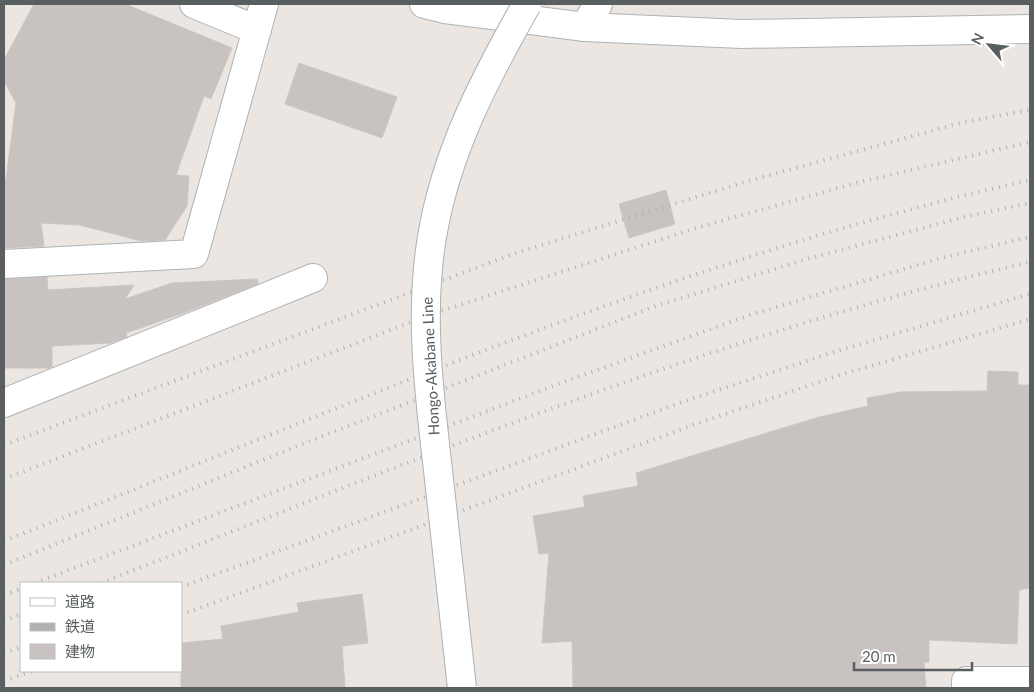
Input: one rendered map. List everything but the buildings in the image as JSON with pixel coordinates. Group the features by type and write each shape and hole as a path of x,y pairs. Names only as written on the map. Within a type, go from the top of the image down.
{"street":[{"path":"194,4 257,30"},
{"path":"4,264 194,254 264,4"},
{"name":"Hongo-Akabane Line","path":"462,688 430,397 426,293 432,237 444,184 458,138 479,91 527,4"},
{"path":"439,5 591,15 742,34 1030,29"},
{"path":"4,403 313,278"},
{"path":"966,688 966,681 1030,681"}],"railway":[{"path":"4,445 513,254 748,181 964,122 1030,110"},
{"path":"4,479 432,314 696,228 860,182 1030,142"},
{"path":"4,541 384,390 638,294 767,251 898,213 1030,180"},
{"path":"4,565 310,441 653,307 807,259 968,216 1030,203"},
{"path":"38,582 561,383 750,315 941,258 1030,237"},
{"path":"104,582 445,449 676,365 793,327 911,292 1030,262"},
{"path":"182,587 685,401 834,352 1030,294"},
{"path":"182,615 693,425 840,375 1030,319"},
{"path":"4,595 20,589"},
{"path":"4,621 20,614"},
{"path":"4,653 20,647"},
{"path":"4,681 29,672"}]}
